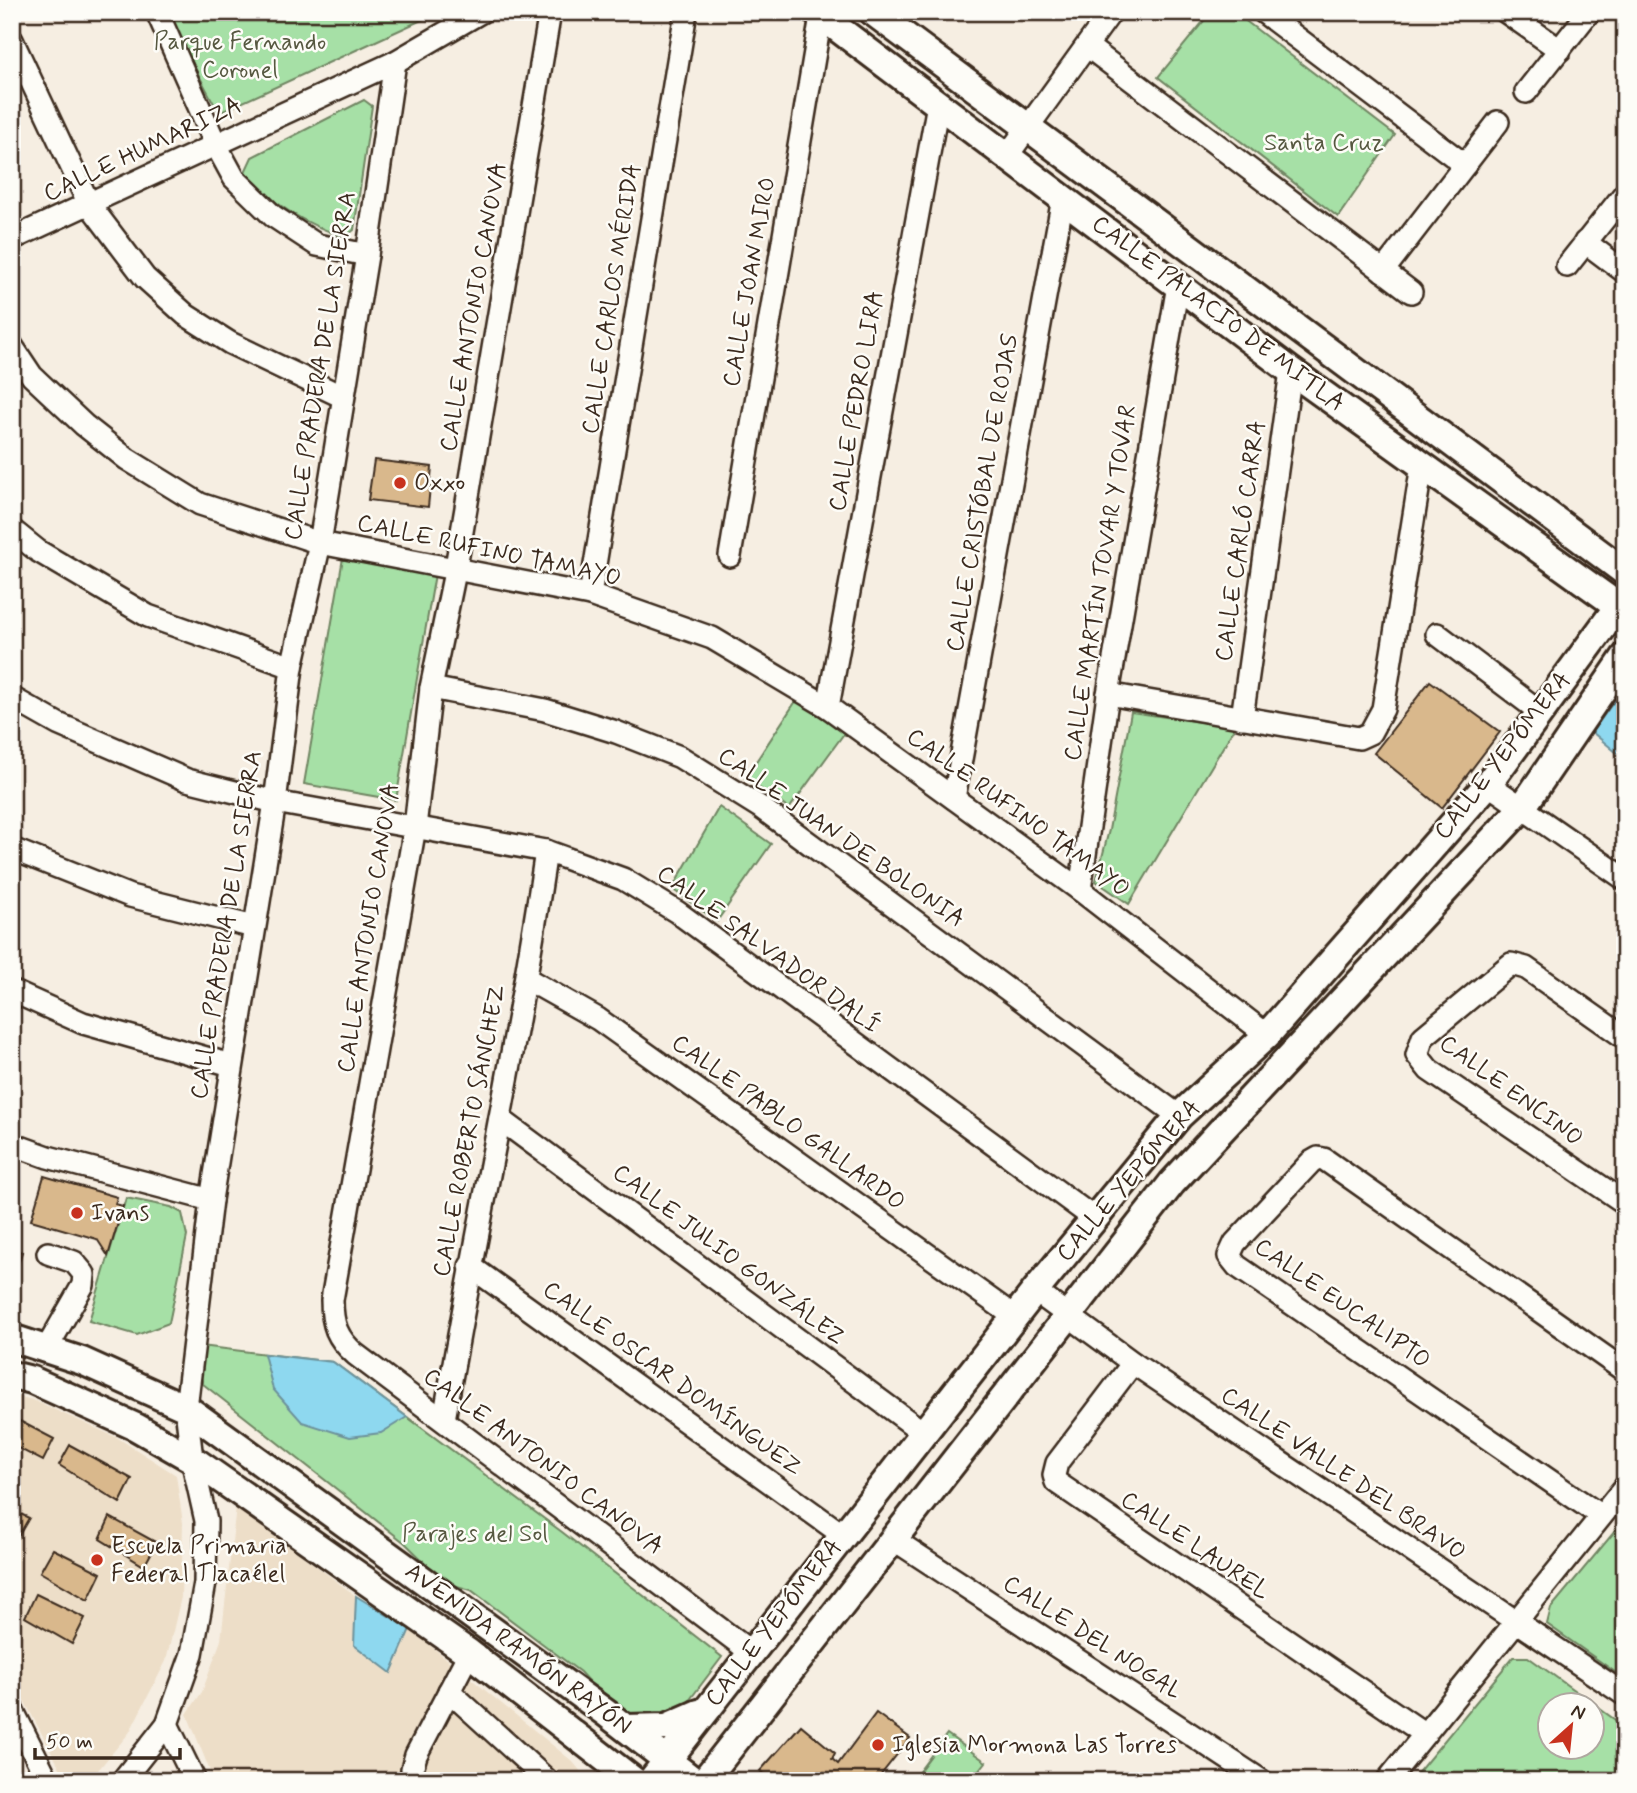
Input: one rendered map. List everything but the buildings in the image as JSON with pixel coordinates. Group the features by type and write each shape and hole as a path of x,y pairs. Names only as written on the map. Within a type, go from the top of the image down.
{"main road":[{"name":"CALLE PALACIO DE MITLA","path":"873,12 1625,572"},
{"name":"CALLE PALACIO DE MITLA","path":"818,14 1292,371 1623,604"},
{"name":"CALLE YEPÓMERA","path":"650,1781 1014,1317 1179,1116 1266,1035 1488,784 1539,711 1623,604"},
{"name":"CALLE YEPÓMERA","path":"704,1781 1172,1183 1522,808 1625,657"},
{"name":"AVENIDA RAMÓN RAYÓN","path":"12,1339 82,1361 186,1408 626,1728 694,1781"},
{"name":"AVENIDA RAMÓN RAYÓN","path":"12,1376 32,1380 136,1427 192,1459 469,1653 634,1781"},
{"path":"626,1728 667,1727 704,1711"},
{"path":"588,1745 601,1781"}],"street":[{"path":"157,12 216,145 234,178 273,216 317,245 367,256"},
{"name":"CALLE HUMARIZA","path":"12,239 395,62 481,12"},
{"name":"CALLE ANTONIO CANOVA","path":"550,12 456,567 431,688 415,827 331,1300 332,1317 335,1331 343,1343 752,1653"},
{"name":"CALLE CARLOS MÉRIDA","path":"590,595 686,12"},
{"path":"1007,156 1111,12"},
{"path":"1263,12 1465,165"},
{"path":"1506,12 1560,50"},
{"path":"1526,92 1589,12"},
{"name":"CALLE JOAN MIRO","path":"730,556 818,14"},
{"path":"12,40 89,204 145,278 186,315 230,343 343,397"},
{"path":"1087,46 1411,292"},
{"name":"CALLE PRADERA DE LA SIERRA","path":"122,1781 167,1724 192,1654 205,1583 206,1521 192,1459 186,1408 211,1200 275,802 292,667 320,543 367,256 395,62"},
{"name":"CALLE PEDRO LIRA","path":"828,707 938,104"},
{"path":"1383,271 1498,122"},
{"path":"1567,266 1625,193"},
{"name":"CALLE CRISTÓBAL DE ROJAS","path":"954,798 1063,198"},
{"path":"1586,242 1625,272"},
{"name":"CALLE MARTÍN TOVAR Y TOVAR","path":"1080,890 1108,694 1178,285"},
{"name":"CALLE RUFINO TAMAYO","path":"12,346 32,376 84,425 127,459 200,504 320,543 456,567 590,595 712,638 828,707 1080,890 1266,1035"},
{"name":"CALLE CARLÓ CARRA","path":"1242,718 1292,371"},
{"path":"1108,694 1359,738 1370,733 1378,723 1383,709 1422,465"},
{"path":"12,530 38,551 148,617 292,667"},
{"path":"1437,634 1539,711"},
{"name":"CALLE JUAN DE BOLONIA","path":"431,688 545,710 616,732 680,757 760,807 1179,1116"},
{"name":"CALLE SALVADOR DALÍ","path":"12,698 58,724 187,780 275,802 546,851 623,879 677,912 1095,1219"},
{"path":"1488,784 1625,879"},
{"path":"12,849 130,896 254,927"},
{"name":"CALLE ROBERTO SÁNCHEZ","path":"444,1420 470,1266 527,979 546,851"},
{"name":"CALLE ENCINO","path":"1625,1038 1526,968 1511,964 1423,1037 1417,1055 1429,1070 1625,1203"},
{"name":"CALLE PABLO GALLARDO","path":"527,979 598,1019 1014,1317"},
{"path":"12,991 83,1023 231,1065"},
{"name":"CALLE JULIO GONZÁLEZ","path":"500,1118 924,1433"},
{"path":"12,1144 48,1157 211,1200"},
{"name":"CALLE EUCALIPTO","path":"1601,1516 1237,1266 1229,1255 1235,1244 1311,1162 1324,1158 1625,1371"},
{"path":"47,1348 83,1285 84,1274 74,1262 48,1254"},
{"name":"CALLE OSCAR DOMÍNGUEZ","path":"470,1266 843,1535"},
{"name":"CALLE VALLE DEL BRAVO","path":"1035,1291 1133,1363 1625,1695"},
{"name":"CALLE LAUREL","path":"1133,1363 1057,1463 1054,1475 1056,1482 1424,1734"},
{"path":"1387,1781 1625,1487"},
{"name":"CALLE DEL NOGAL","path":"893,1539 1262,1781"},
{"path":"414,1781 412,1769 416,1755 469,1653"},
{"path":"449,1691 548,1781"},
{"path":"12,1709 48,1781"},
{"path":"167,1724 195,1781"}],"shaded area":[{"name":"Escuela Primaria Federal Tlacaélel","path":"12,1395 33,1400 118,1438 176,1475 183,1523 181,1597 166,1661 129,1733 89,1781 67,1781 12,1678"},
{"path":"236,1506 356,1596 354,1645 391,1672 410,1629 572,1761 589,1781 214,1781 187,1714 202,1692 221,1640"}],"green space":[{"name":"Parque Fernando Coronel","path":"165,12 439,12 219,113"},
{"name":"Santa Cruz","path":"1211,12 1234,12 1395,135 1338,217 1158,77"},
{"path":"364,100 372,106 354,230 345,237 290,212 266,194 245,172 252,157"},
{"path":"343,558 435,574 396,800 304,784"},
{"path":"800,695 848,728 789,809 745,778"},
{"path":"1131,712 1235,727 1129,904 1096,881 1109,830"},
{"path":"719,807 771,844 717,921 672,889"},
{"path":"126,1198 171,1207 182,1213 187,1236 169,1323 137,1335 89,1321"},
{"name":"Parajes del Sol","path":"201,1346 333,1362 562,1532 722,1657 679,1714 642,1725 616,1712 580,1672 471,1590 446,1583 405,1543 203,1384 196,1361"},
{"path":"1625,1519 1625,1679 1547,1624 1551,1608"},
{"path":"1513,1657 1528,1657 1576,1692 1536,1692 1536,1762 1606,1762 1606,1713 1625,1727 1625,1781 1411,1781"},
{"path":"947,1734 986,1762 971,1781 912,1781"}],"water":[{"path":"1620,693 1625,693 1625,751 1617,753 1592,732"},
{"path":"264,1354 333,1362 407,1417 381,1433 350,1437 302,1422 273,1389"},
{"path":"356,1596 410,1629 391,1673 354,1645"}],"place":[{"name":"Oxxo","path":"400,483"},
{"name":"Ivans","path":"77,1213"},
{"name":"Escuela Primaria Federal Tlacaélel","path":"97,1560"},
{"name":"Iglesia Mormona Las Torres","path":"878,1745"}]}
